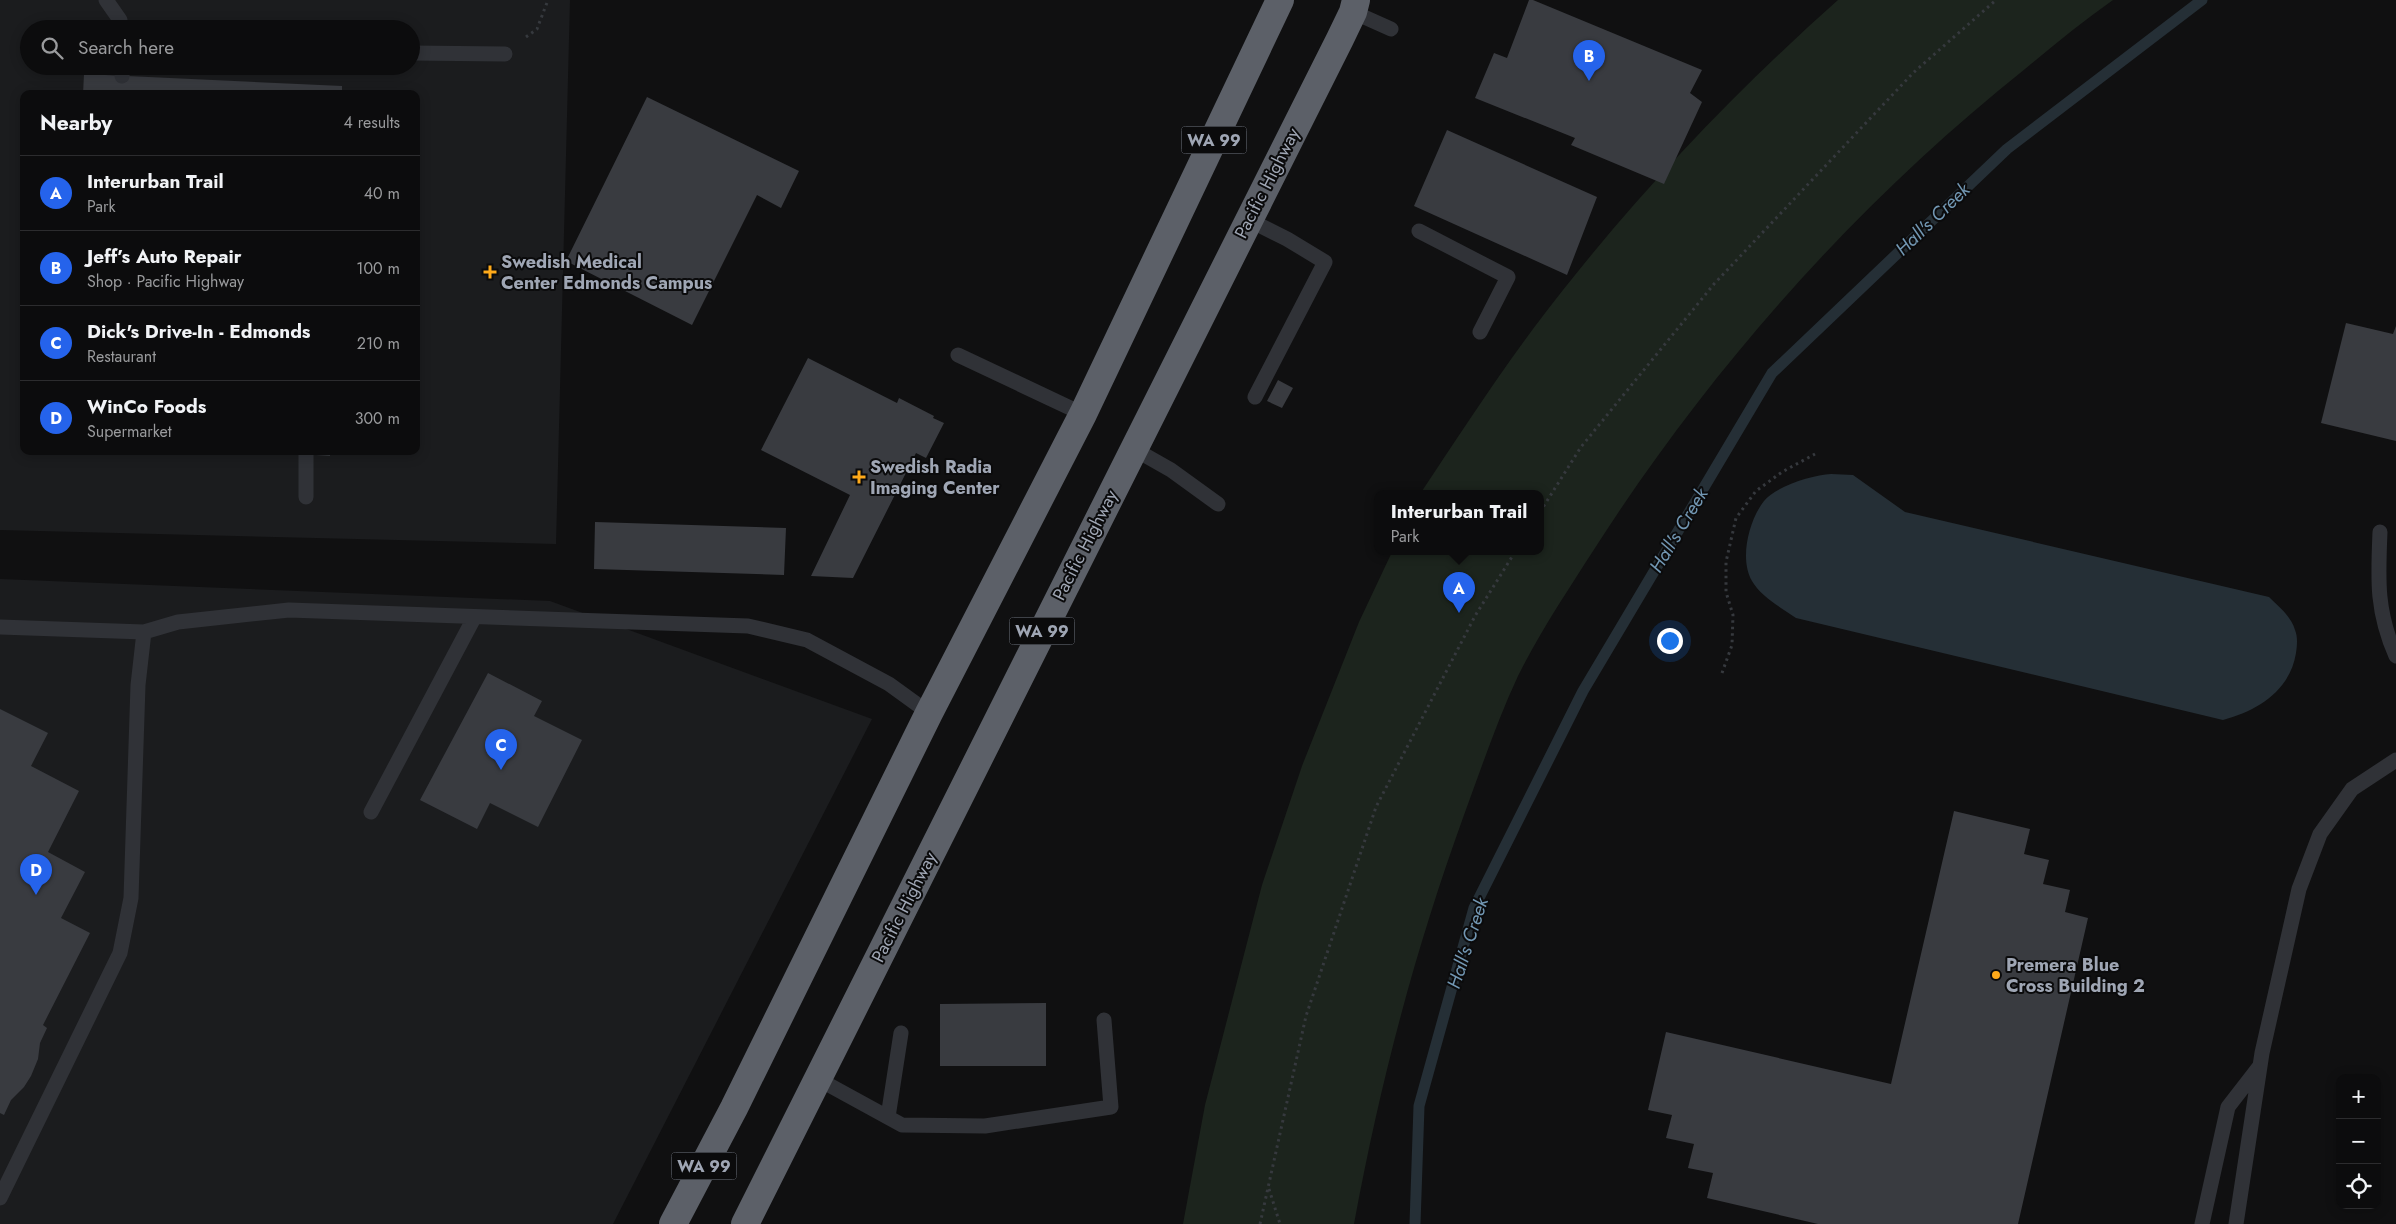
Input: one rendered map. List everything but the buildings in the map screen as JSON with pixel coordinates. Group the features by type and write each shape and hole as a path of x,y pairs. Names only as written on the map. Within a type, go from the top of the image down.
{"highway":[{"name":"WA 99","path":"673,1224 734,1108 929,713 1083,414 1273,2"},
{"name":"Pacific Highway","path":"745,1224 1249,220 1354,6"}],"lane":[{"path":"106,0 120,20"},
{"path":"1354,6 1391,29"},
{"path":"420,52 505,54"},
{"path":"1249,220 1287,239 1325,262 1254,397"},
{"path":"1419,231 1508,277 1480,332"},
{"path":"958,355 1083,414"},
{"path":"1134,449 1171,470 1218,504"},
{"path":"306,455 306,497"},
{"path":"2380,532 2377,585 2387,634 2396,656"},
{"path":"0,627 144,632 178,622 289,610 474,618 748,626 807,640 888,684 929,713"},
{"path":"371,812 474,618"},
{"path":"0,1198 120,953 131,898 138,685 144,632"},
{"path":"2236,1224 2260,1066 2299,889 2320,834 2352,789 2396,760"},
{"path":"818,1079 902,1125 985,1126 1111,1107 1104,1020"},
{"path":"888,1117 901,1033"},
{"path":"2202,1224 2228,1107 2260,1066"}],"path":[{"path":"505,54 537,29 548,0"},
{"path":"1544,506 1581,447 1714,284 1913,73 1996,0"},
{"path":"1722,673 1732,645 1733,614 1726,592 1726,562 1736,518 1756,491 1782,472 1815,454"},
{"path":"1260,1224 1306,1016 1376,807 1475,616 1513,555"},
{"path":"1268,1188 1280,1224"}],"shaded area":[{"name":"Swedish Medical Center Edmonds Campus","path":"0,0 570,0 556,544 0,530"},
{"path":"1838,0 2113,0 2058,42 1963,121 1903,175 1790,291 1738,352 1640,481 1555,611 1510,693 1446,866 1400,1017 1375,1120 1354,1224 1183,1224 1205,1105 1262,885 1302,766 1359,622 1391,555 1544,555 1544,490 1423,490 1489,390 1525,340 1595,251 1694,139"},
{"path":"1831,474 1853,475 1905,512 2269,597 2288,616 2296,633 2297,647 2293,666 2279,689 2270,697 2248,711 2223,720 1796,618 1766,597 1752,581 1746,562 1750,529 1764,501 1777,491 1795,482"},
{"path":"0,579 550,601 872,719 613,1224 0,1224"}],"waterway":[{"name":"Hall's Creek","path":"1415,1224 1419,1106 1474,908 1583,691 1772,373 2007,149 2202,0"}],"place":[{"name":"Jeff’s Auto Repair","path":"1589,81"},
{"name":"Swedish Medical Center Edmonds Campus","path":"490,272"},
{"name":"Swedish Radia Imaging Center","path":"859,477"},
{"name":"Interurban Trail","path":"1459,613"},
{"name":"Dick's Drive-In - Edmonds","path":"501,770"},
{"name":"WinCo Foods","path":"36,895"},
{"name":"Premera Blue Cross Building 2","path":"1996,975"}]}
